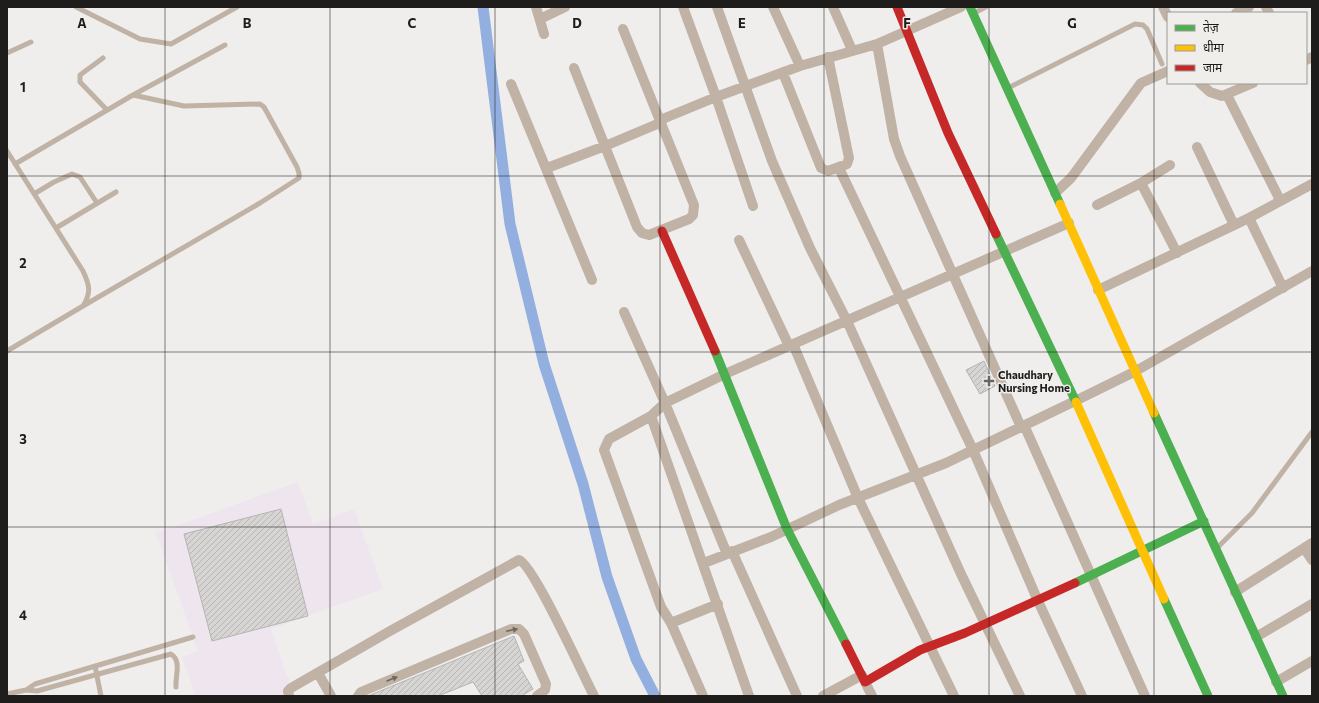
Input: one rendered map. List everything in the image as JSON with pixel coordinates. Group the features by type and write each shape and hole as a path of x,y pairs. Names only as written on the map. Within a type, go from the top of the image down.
{"street":[{"path":"536,7 544,34"},
{"path":"540,19 564,7"},
{"path":"683,7 716,97 753,206"},
{"path":"717,7 772,160 810,248 847,321 916,475 1020,696"},
{"path":"773,7 800,66"},
{"path":"833,7 852,50"},
{"path":"897,7 948,133 1074,401 1208,696"},
{"path":"547,168 655,125 660,120 716,97 745,88 800,66 877,44 908,32 961,7"},
{"path":"971,10 1056,193 1134,372 1204,521 1283,696"},
{"path":"574,68 637,227 642,233 649,234 662,231 689,218 695,211 694,206 624,29"},
{"path":"877,44 894,139 900,156 952,275 1092,575 1144,696"},
{"path":"782,73 821,168 828,171 838,168 847,164 849,158 828,57"},
{"path":"1056,193 1071,178 1141,83 1165,68"},
{"path":"511,84 592,280"},
{"path":"1201,84 1217,96 1227,95 1247,84"},
{"path":"1227,95 1280,200"},
{"path":"1197,147 1234,225"},
{"path":"1097,205 1141,183 1170,165"},
{"path":"838,168 973,450 1038,601 1082,696"},
{"path":"1141,183 1177,253"},
{"path":"1098,290 1249,218 1312,184"},
{"path":"1249,218 1283,288"},
{"path":"703,696 671,623 661,607 604,450 609,439 651,416 665,403 725,374 1069,223"},
{"path":"662,231 725,374 787,529 872,696"},
{"path":"740,240 791,345 858,498 954,696"},
{"path":"704,563 973,450 1134,372 1312,271"},
{"path":"624,312 730,553 797,696"},
{"path":"651,416 704,563 749,696"},
{"path":"823,696 863,679 920,650 931,647 1038,601 1204,521"},
{"path":"1235,592 1308,546 1312,560"},
{"path":"289,696 288,691 291,688 519,560 526,565 548,603 590,695"},
{"path":"671,623 718,604"},
{"path":"1256,637 1312,604"},
{"path":"358,696 361,692 511,629 519,629 524,634 546,684 545,690 536,696"},
{"path":"1276,682 1312,661"},
{"path":"318,673 331,696"}],"lane":[{"path":"76,7 140,39 171,44 237,7"},
{"path":"971,10 986,7"},
{"path":"1007,88 1135,24 1143,24 1147,29 1165,68"},
{"path":"7,53 31,42"},
{"path":"15,164 133,95 225,45"},
{"path":"103,58 80,75 80,82 107,110"},
{"path":"7,351 260,203 298,178 300,173 264,106 260,104 184,106 133,95"},
{"path":"7,151 83,270 90,286 88,298 84,306"},
{"path":"34,194 54,182 72,174 80,177 97,203"},
{"path":"56,228 116,192"},
{"path":"1216,548 1252,513 1312,432"},
{"path":"26,690 35,684 193,637"},
{"path":"7,694 26,690 37,691 96,676 171,654 176,657 178,662 176,687"},
{"path":"95,666 101,696"}],"shaded area":[{"path":"298,482 313,524 354,509 383,589 271,629 294,696 196,696 182,657 198,651 156,533"}],"building":[{"path":"984,361 995,386 980,394 966,370"},
{"path":"281,509 308,616 212,641 184,534"},
{"path":"514,636 524,661 518,664 533,689 521,696 482,696 473,682 438,696 368,696"}],"waterway":[{"path":"483,7 510,224 544,364 583,484 607,577 636,659 655,696"}],"traffic: fast":[{"path":"970,7 1060,204"},
{"path":"996,234 1076,402"},
{"path":"715,351 787,529 846,644"},
{"path":"1154,413 1283,696"},
{"path":"1075,583 1204,521"},
{"path":"1164,599 1208,696"}],"traffic: slow":[{"path":"1060,204 1154,413"},
{"path":"1076,402 1164,599"}],"traffic: jam":[{"path":"897,7 948,133 996,234"},
{"path":"662,231 715,351"},
{"path":"846,644 865,682 920,650 965,633 1075,583"}],"place":[{"name":"Chaudhary Nursing Home","path":"989,381"}]}
